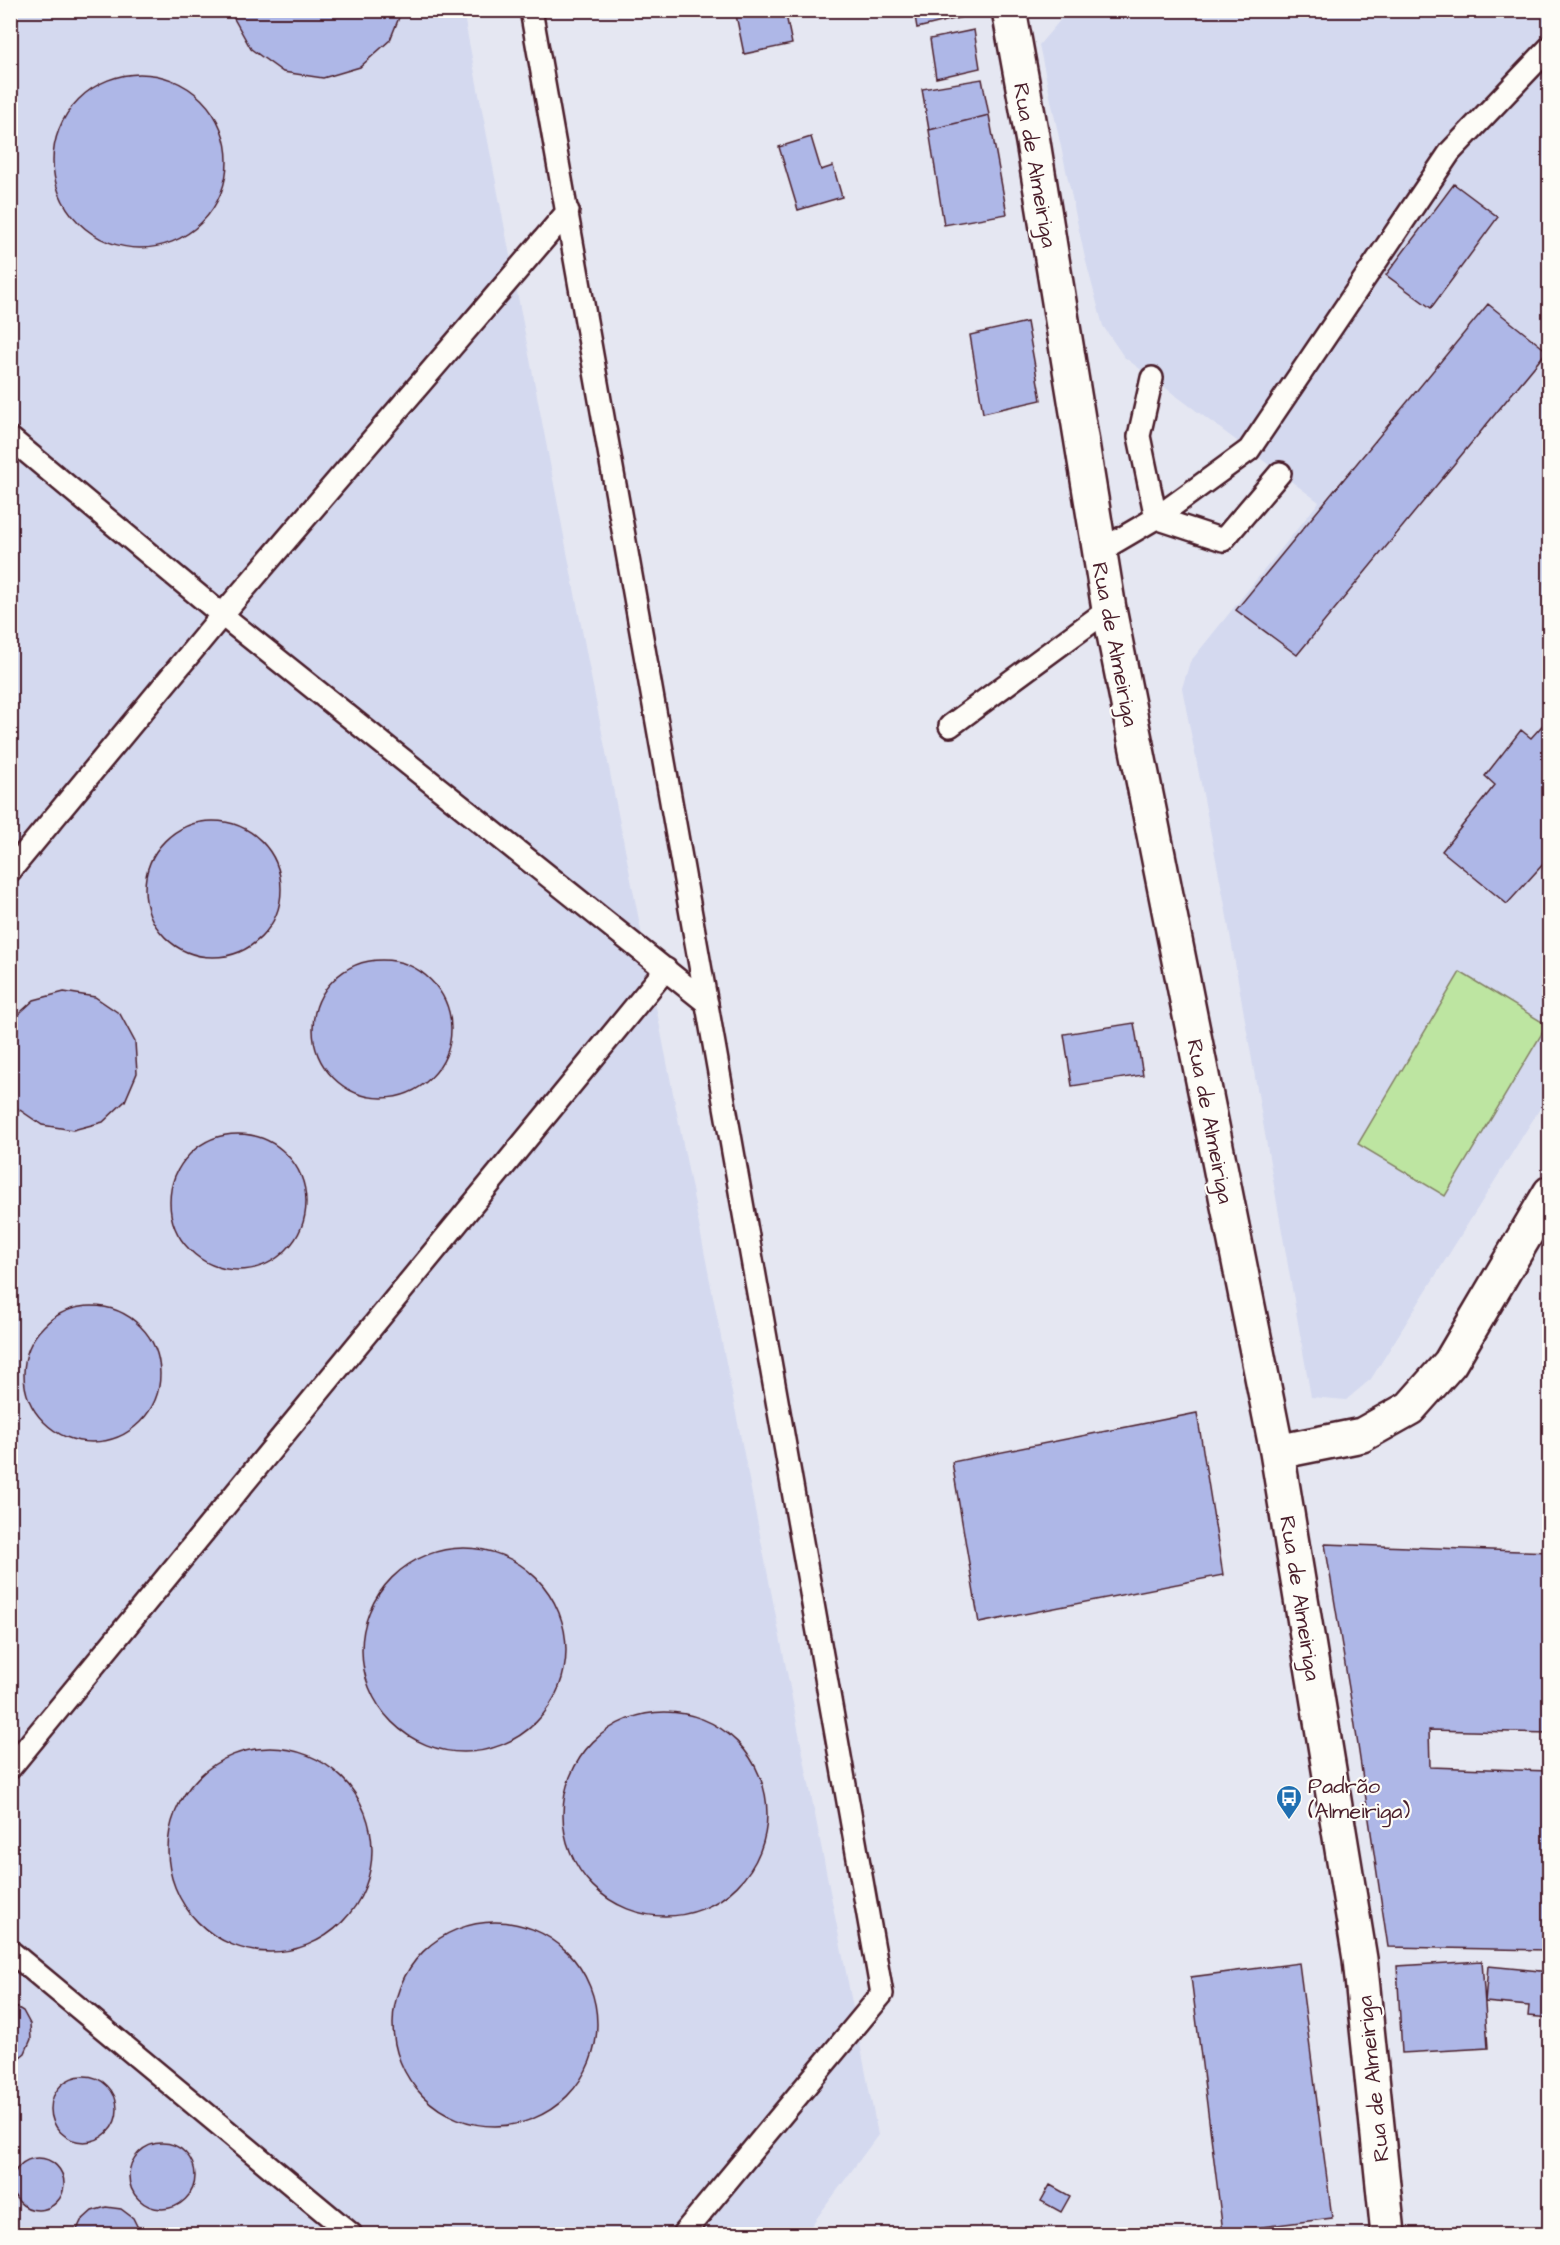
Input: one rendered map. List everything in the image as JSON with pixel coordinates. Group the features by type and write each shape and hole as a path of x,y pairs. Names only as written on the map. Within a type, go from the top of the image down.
{"street":[{"name":"Rua de Almeiriga","path":"1009,10 1035,153 1098,552 1277,1452 1360,1959 1388,2235"},
{"path":"1277,1452 1362,1435 1410,1408 1450,1363 1550,1193"}],"lane":[{"path":"531,10 882,1994 683,2235"},
{"path":"1098,552 1156,518 1249,450 1450,152 1550,47"},
{"path":"10,871 222,615 568,211"},
{"path":"1152,378 1139,436 1156,518"},
{"path":"10,438 222,615 707,1003"},
{"path":"1156,518 1223,540 1280,473"},
{"path":"950,726 1109,609"},
{"path":"10,1768 666,969"},
{"path":"10,1951 351,2235"}],"shaded area":[{"path":"11,11 463,11 587,656 878,2135 805,2234 11,2234"},
{"path":"1068,11 1549,11 1549,1094 1371,1379 1346,1400 1311,1397 1224,900 1182,688 1190,662 1319,502 1124,357 1103,326 1085,258 1039,45"}],"green space":[{"path":"1460,972 1547,1025 1445,1196 1358,1144"}],"building":[{"path":"231,10 402,10 390,40 360,67 323,78 283,72 251,49"},
{"path":"735,10 785,10 792,44 744,54"},
{"path":"914,10 970,10 971,15 917,28"},
{"path":"974,30 980,68 936,78 930,39"},
{"path":"140,74 157,75 173,80 202,99 221,128 226,144 226,178 221,194 202,223 173,242 157,247 140,248 123,247 107,242 78,223 59,194 54,178 53,161 54,144 59,128 78,99 107,80 123,75"},
{"path":"982,79 989,115 929,130 922,89"},
{"path":"989,115 1007,214 944,225 929,130"},
{"path":"811,137 821,170 833,166 842,197 798,210 779,147"},
{"path":"1454,184 1498,217 1431,308 1386,275"},
{"path":"1488,304 1547,351 1297,655 1236,610"},
{"path":"1027,322 1041,400 983,413 970,335"},
{"path":"1550,717 1550,860 1546,861 1507,904 1442,851 1495,785 1485,776 1521,730 1531,738"},
{"path":"213,821 239,826 251,832 261,841 270,851 276,863 281,889 276,915 270,927 261,937 251,946 239,952 213,957 187,952 175,946 165,937 156,927 150,915 145,889 150,863 156,851 165,841 175,832 187,826"},
{"path":"382,960 408,966 420,972 430,981 439,991 445,1003 451,1029 445,1055 439,1067 430,1077 420,1086 408,1092 382,1098 356,1092 344,1086 334,1077 325,1067 319,1055 313,1029 319,1003 325,991 334,981 344,972 356,966"},
{"path":"64,992 95,997 120,1014 135,1042 137,1073 125,1101 103,1122 73,1130 42,1125 17,1108 10,1096 11,1021 34,1000"},
{"path":"1134,1023 1143,1075 1072,1086 1064,1034"},
{"path":"238,1134 264,1139 276,1145 286,1154 295,1164 301,1176 306,1202 301,1228 295,1240 286,1250 276,1259 264,1265 238,1270 212,1265 200,1259 190,1250 181,1240 175,1228 170,1202 175,1176 181,1164 190,1154 200,1145 212,1139"},
{"path":"92,1306 118,1311 130,1317 140,1326 149,1336 155,1348 160,1374 155,1400 149,1412 140,1422 130,1431 118,1437 92,1442 66,1437 54,1431 44,1422 35,1412 29,1400 24,1374 29,1348 35,1336 44,1326 54,1317 66,1311"},
{"path":"1197,1413 1223,1575 979,1623 952,1462"},
{"path":"1325,1544 1550,1552 1550,1733 1429,1730 1430,1767 1550,1771 1550,1950 1388,1947"},
{"path":"464,1548 484,1550 512,1560 529,1571 543,1585 558,1611 564,1630 566,1650 564,1670 554,1698 543,1715 529,1729 503,1744 484,1750 464,1752 444,1750 416,1740 399,1729 385,1715 370,1689 364,1670 362,1650 364,1630 374,1602 385,1585 399,1571 425,1556 444,1550"},
{"path":"655,1712 675,1712 695,1716 713,1724 730,1735 744,1749 763,1784 767,1814 763,1844 755,1862 744,1879 730,1893 695,1912 675,1916 655,1916 635,1912 617,1904 600,1893 586,1879 567,1844 563,1824 563,1804 567,1784 575,1766 586,1749 600,1735 635,1716"},
{"path":"270,1748 300,1752 318,1760 335,1771 349,1785 368,1820 372,1850 368,1880 360,1898 349,1915 335,1929 300,1948 270,1952 240,1948 222,1940 205,1929 191,1915 172,1880 168,1850 172,1820 180,1802 191,1785 205,1771 240,1752"},
{"path":"485,1922 505,1922 525,1926 543,1934 560,1945 574,1959 593,1994 597,2024 593,2054 585,2072 574,2089 560,2103 525,2122 505,2126 485,2126 465,2122 447,2114 430,2103 416,2089 397,2054 393,2034 393,2014 397,1994 405,1976 416,1959 430,1945 465,1926"},
{"path":"1482,1961 1488,2048 1402,2053 1397,1966"},
{"path":"1299,1963 1332,2218 1223,2232 1191,1977"},
{"path":"1488,1966 1550,1972 1550,2018 1528,2016 1529,2006 1485,2002"},
{"path":"10,2003 23,2011 30,2024 31,2039 25,2053 10,2065"},
{"path":"78,2076 90,2076 102,2081 112,2091 117,2109 115,2122 102,2137 90,2142 78,2142 66,2137 56,2127 51,2115 51,2103 56,2091 66,2081"},
{"path":"156,2143 168,2143 180,2148 190,2158 195,2176 193,2189 180,2204 168,2209 156,2209 144,2204 134,2194 129,2182 129,2170 134,2158 144,2148"},
{"path":"33,2158 43,2158 57,2165 64,2184 57,2203 43,2210 33,2210 23,2206 16,2199 12,2189 12,2179 16,2169 23,2162"},
{"path":"1050,2185 1070,2196 1061,2212 1041,2201"},
{"path":"106,2207 121,2209 133,2218 141,2234 75,2234 81,2221 92,2211"}],"place":[{"name":"Padrão (Almeiriga)","path":"1289,1821"}]}
